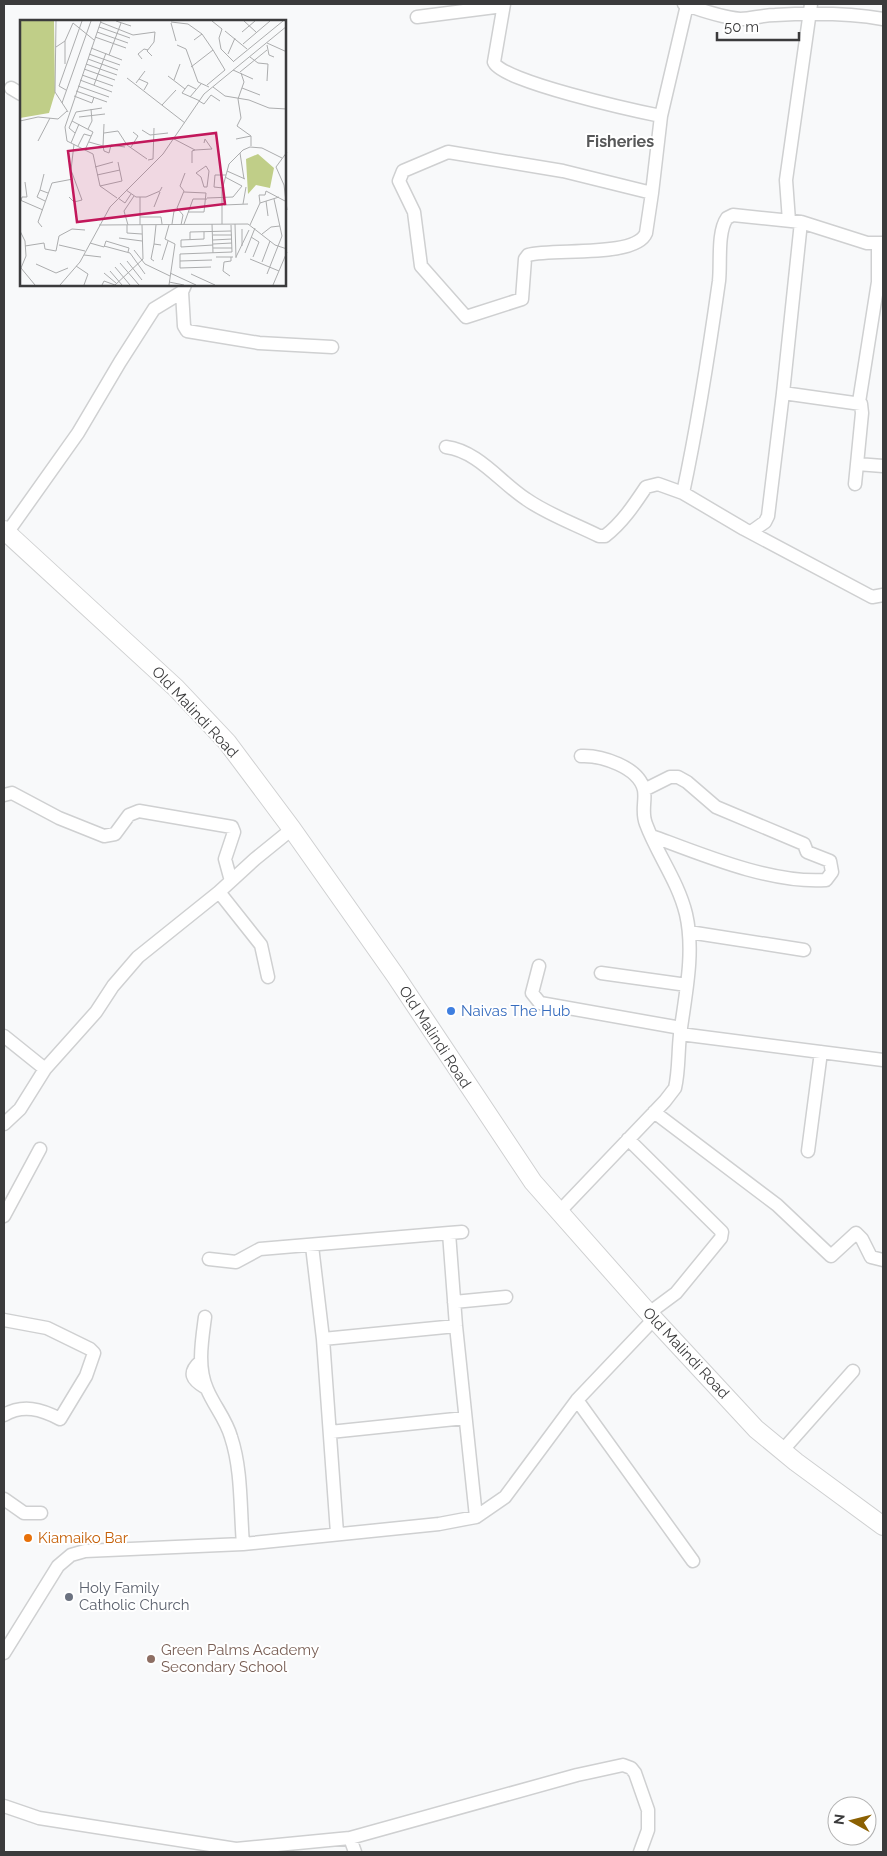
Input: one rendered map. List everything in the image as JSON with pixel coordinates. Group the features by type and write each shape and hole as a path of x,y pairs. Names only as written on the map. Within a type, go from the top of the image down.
{"main road":[{"name":"Old Malindi Road","path":"5,532 176,688 226,742 292,829 395,975 520,1165 559,1212 756,1429 782,1451 883,1526"}],"street":[{"path":"652,193 563,171 458,152 448,152 428,158 403,171 399,181 414,212 421,266 463,314 470,317 522,299 528,255 610,250 644,239 652,193 661,116 686,4 719,16 740,18 811,8 841,16 858,15 883,19"},
{"path":"417,16 504,5 494,62 499,70 520,79 557,90 661,116"},
{"path":"751,532 765,522 768,516 784,392 795,222 786,180 811,8"},
{"path":"684,493 695,438 712,328 724,222 733,215 795,222 867,243 880,243 878,282 859,402 862,413 855,484"},
{"path":"184,289 184,326 187,331 259,343 332,348"},
{"path":"5,532 78,433 154,309 184,289"},
{"path":"784,392 859,402"},
{"path":"446,447 457,448 470,454 527,501 599,536 605,536 610,532 650,484 658,484 684,493 751,532 872,597 883,595"},
{"path":"857,464 883,466"},
{"path":"559,1212 676,1088 687,984 689,932 686,913 642,812 644,790 639,780 615,762 594,755 581,756"},
{"path":"644,790 670,777 678,777 687,782 716,807 804,844 807,852 830,861 832,872 826,880 779,876 704,856 652,836"},
{"path":"4,795 12,793 59,818 104,836 115,834 129,815 139,811 232,827 234,832 225,859 231,881"},
{"path":"4,1124 20,1109 45,1069 96,1012 113,986 138,957 219,892 292,829"},
{"path":"219,892 261,945 268,977"},
{"path":"689,932 804,950"},
{"path":"539,966 532,993 540,1003 681,1031 883,1060"},
{"path":"602,973 687,984"},
{"path":"4,1036 45,1069"},
{"path":"808,1151 821,1052"},
{"path":"654,1112 777,1205 831,1256 856,1233 862,1239 871,1257 883,1260"},
{"path":"4,1653 7,1639 58,1566 71,1555 100,1550 243,1544 439,1524 476,1517 505,1497 577,1400 652,1316 676,1294 721,1238 722,1232 628,1139"},
{"path":"4,1216 40,1149"},
{"path":"210,1259 236,1262 260,1248 312,1246 456,1233 454,1302 476,1517"},
{"path":"312,1246 322,1339 337,1533"},
{"path":"454,1302 506,1297"},
{"path":"205,1317 201,1361 206,1388 219,1408 232,1438 237,1468 243,1544"},
{"path":"4,1320 46,1328 70,1342 90,1349 94,1353 86,1376 60,1419 44,1410 32,1408 4,1415"},
{"path":"322,1339 456,1326"},
{"path":"782,1451 853,1371"},
{"path":"577,1400 693,1561"},
{"path":"330,1432 465,1418"},
{"path":"4,1499 24,1513 41,1512"},
{"path":"4,1806 40,1818 236,1849 350,1838 622,1765 631,1768 635,1773 648,1810 648,1830 640,1852"},
{"path":"350,1838 355,1852"}],"place":[{"name":"Naivas The Hub","path":"451,1011"},
{"name":"Kiamaiko Bar","path":"28,1538"},
{"name":"Holy Family Catholic Church","path":"69,1597"},
{"name":"Green Palms Academy Secondary School","path":"151,1659"}],"district":[{"name":"Fisheries","path":"620,141"}]}
